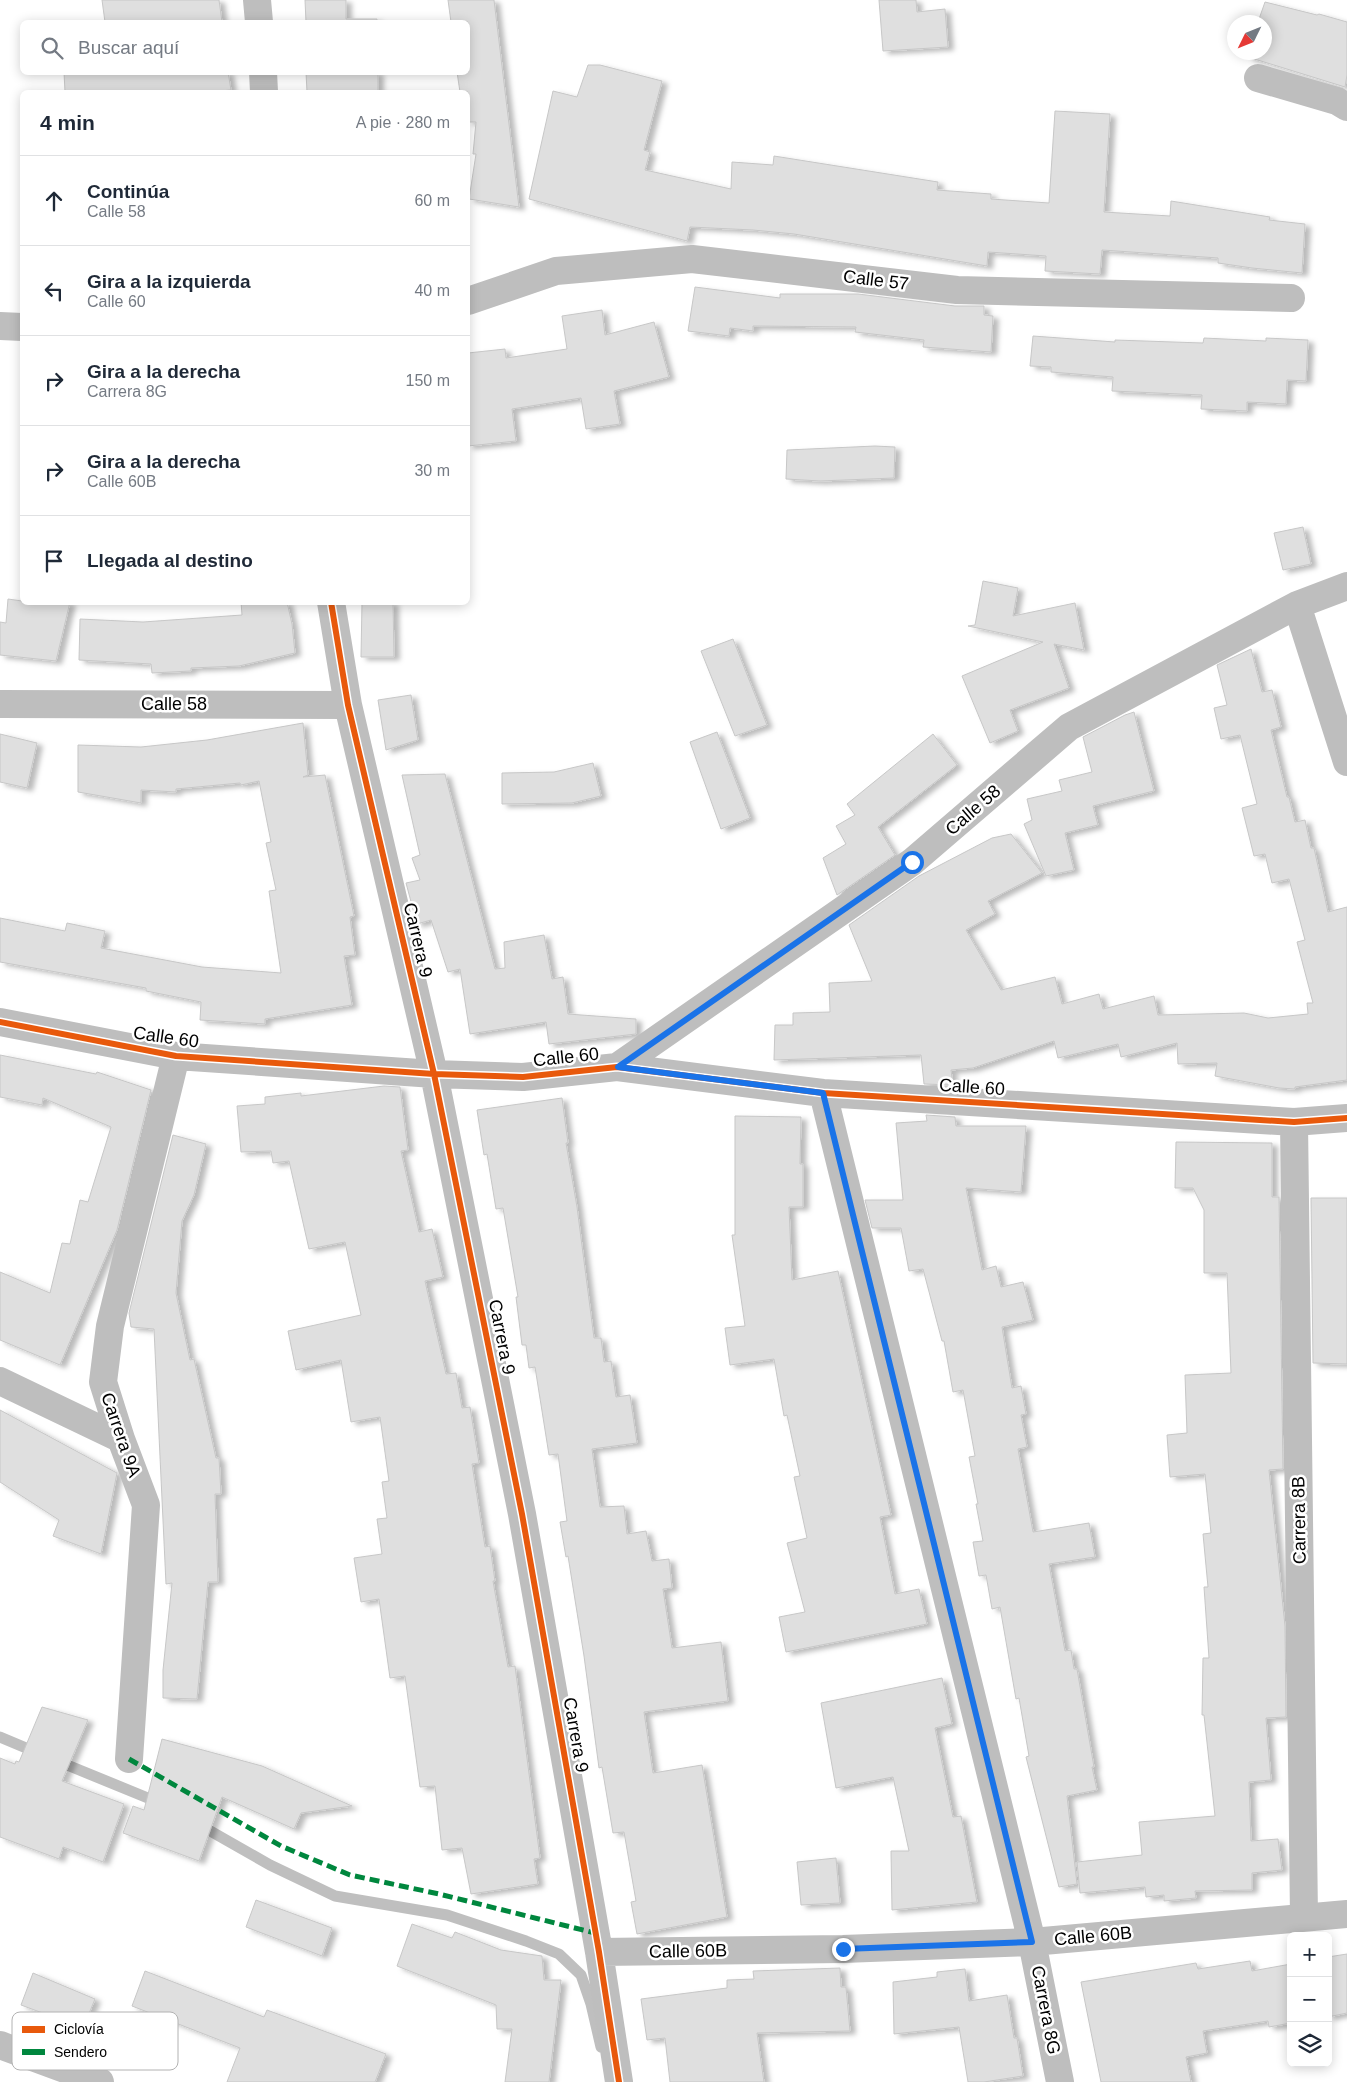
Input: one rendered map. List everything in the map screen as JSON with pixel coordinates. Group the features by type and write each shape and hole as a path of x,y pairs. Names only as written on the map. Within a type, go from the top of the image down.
{"street":[{"path":"257,0 259,20"},
{"path":"263,75 264,90"},
{"path":"1258,78 1337,101 1347,107"},
{"name":"Calle 57","path":"470,300 556,271 692,258 958,290 1291,298"},
{"path":"0,326 20,328"},
{"name":"Calle 58","path":"618,1067 912,862 1069,727 1298,605 1347,586"},
{"name":"Carrera 9","path":"331,605 348,705 434,1074 522,1514 619,2082"},
{"path":"1298,605 1347,762"},
{"name":"Calle 58","path":"0,704 348,705"},
{"name":"Calle 60","path":"0,1022 176,1056 434,1074 523,1077 618,1067 823,1093 1294,1122 1347,1118"},
{"name":"Carrera 9A","path":"129,1759 146,1505 121,1440 103,1382 110,1326 176,1056"},
{"name":"Carrera 8G","path":"823,1093 1032,1942 1060,2082"},
{"name":"Carrera 8B","path":"1294,1122 1304,1917"},
{"path":"0,1382 121,1440"},
{"name":"Calle 60B","path":"598,1952 843,1949 1032,1942 1347,1914"},
{"path":"0,2045 12,2049"},
{"path":"68,2070 100,2082"}],"building":[{"path":"102,0 219,0 222,20 105,20"},
{"path":"305,0 346,0 346,19 377,19 377,20 306,20"},
{"path":"448,0 494,0 519,207 470,199 476,154 473,154 476,122 470,122 470,90 460,90 457,75 470,75 470,20 451,20"},
{"path":"879,0 916,0 917,12 945,9 948,47 883,51"},
{"path":"1265,2 1347,22 1347,75 1345,87 1258,60 1272,60 1272,15 1260,15"},
{"path":"588,65 600,65 662,81 644,150 650,152 645,170 731,189 732,162 773,165 774,156 938,182 937,190 991,194 991,199 1049,203 1055,111 1110,114 1104,212 1170,216 1171,201 1270,217 1269,220 1305,224 1302,273 1218,263 1218,258 1102,250 1100,274 1045,271 1046,256 988,252 987,266 794,234 753,230 690,227 687,241 529,199 553,91 577,97"},
{"path":"64,75 228,75 231,90 65,90"},
{"path":"306,75 378,75 378,90 307,90"},
{"path":"695,287 780,298 780,294 858,294 955,306 984,306 984,315 993,316 991,352 923,347 924,340 855,332 856,327 753,326 753,331 730,328 729,336 688,331"},
{"path":"602,310 605,335 654,322 669,377 614,391 620,424 586,429 581,398 512,409 516,441 470,446 470,353 505,349 506,358 567,349 562,316"},
{"path":"1033,336 1115,342 1115,340 1203,343 1204,338 1266,341 1266,338 1308,340 1306,381 1287,380 1286,404 1247,402 1247,411 1201,409 1202,395 1112,391 1113,377 1051,372 1051,367 1030,366"},
{"path":"875,446 895,447 894,478 820,481 786,479 787,450"},
{"path":"1303,527 1311,564 1283,570 1274,533"},
{"path":"983,581 1018,588 1013,616 1075,603 1084,650 1054,644 1069,688 1010,710 1018,731 990,743 962,676 1043,642 968,626 975,625"},
{"path":"8,599 20,601 20,605 69,605 56,661 0,655 0,622 6,623"},
{"path":"241,605 288,605 295,653 239,666 191,668 191,671 152,673 151,664 79,660 80,619 143,622 242,615"},
{"path":"362,605 393,605 394,657 361,657"},
{"path":"733,639 767,725 735,736 701,651"},
{"path":"1251,649 1262,692 1272,690 1281,727 1271,730 1287,797 1289,797 1295,822 1305,820 1311,848 1314,848 1328,912 1347,907 1347,1080 1295,1087 1295,1089 1279,1088 1215,1076 1217,1063 1178,1064 1177,1043 1121,1057 1118,1044 1058,1058 1054,1041 973,1068 951,1070 953,1085 924,1084 921,1055 774,1060 775,1025 793,1025 793,1013 830,1012 829,983 872,981 849,925 919,876 992,838 1011,834 1042,873 988,901 995,914 966,930 1001,990 1055,977 1062,1004 1099,994 1103,1009 1154,996 1158,1015 1244,1013 1268,1018 1308,1014 1307,1003 1313,1003 1297,942 1305,940 1289,879 1272,883 1265,854 1254,856 1242,808 1257,804 1240,735 1221,739 1214,708 1227,705 1217,665"},
{"path":"411,695 418,740 386,750 378,700"},
{"path":"1134,712 1154,791 1093,806 1098,825 1065,833 1074,870 1046,876 1024,824 1032,820 1027,799 1062,791 1059,780 1092,772 1083,737"},
{"path":"303,723 308,775 303,777 325,775 354,916 350,917 355,955 344,956 352,1005 265,1019 265,1024 200,1020 201,1002 146,991 146,988 0,962 0,918 65,931 67,923 105,931 101,948 202,967 281,973 269,891 276,890 266,843 271,842 259,781 241,785 240,783 176,789 176,792 141,790 141,803 78,792 78,745 141,747 207,740"},
{"path":"717,732 750,818 721,829 690,742"},
{"path":"0,734 37,743 27,788 0,782"},
{"path":"933,734 957,765 878,827 895,855 837,895 823,858 846,844 836,826 855,815 847,804"},
{"path":"593,763 601,796 572,803 502,804 502,773 554,772"},
{"path":"445,774 495,969 505,968 504,942 544,935 552,979 563,977 568,1014 636,1019 636,1034 549,1044 546,1022 470,1034 460,969 448,972 431,920 417,924 406,883 420,880 412,858 420,855 402,775"},
{"path":"0,1055 96,1074 97,1072 151,1090 117,1230 60,1365 0,1340 0,1272 50,1293 62,1243 70,1244 80,1200 88,1202 111,1127 43,1098 42,1105 0,1097"},
{"path":"384,1086 400,1087 408,1150 401,1151 419,1232 432,1229 443,1277 425,1281 446,1374 456,1373 462,1408 470,1407 479,1463 472,1464 485,1547 490,1546 495,1581 493,1581 508,1667 515,1666 540,1858 534,1859 538,1884 471,1894 462,1848 442,1850 435,1786 420,1787 405,1676 390,1678 379,1599 361,1602 354,1558 382,1554 377,1519 387,1518 382,1482 389,1481 380,1417 351,1422 341,1360 296,1370 288,1331 361,1315 345,1242 309,1249 289,1161 273,1163 271,1151 241,1152 237,1106 265,1104 265,1097 301,1093 301,1096"},
{"path":"562,1098 568,1143 566,1143 577,1207 594,1338 601,1338 604,1362 611,1361 616,1397 630,1395 637,1443 592,1449 600,1507 624,1506 627,1534 646,1531 652,1561 669,1559 672,1588 663,1589 672,1648 721,1642 728,1701 644,1712 653,1773 702,1765 727,1917 637,1934 631,1902 636,1901 624,1832 613,1833 602,1767 599,1768 584,1656 568,1556 566,1557 560,1522 567,1521 558,1454 549,1455 535,1367 529,1368 526,1345 522,1345 516,1297 518,1297 503,1208 496,1209 487,1154 484,1155 477,1110"},
{"path":"926,1115 955,1117 956,1126 1026,1126 1021,1192 966,1188 982,1270 996,1266 1001,1287 1023,1282 1033,1320 1002,1327 1012,1388 1021,1386 1026,1414 1021,1415 1027,1447 1018,1449 1033,1532 1089,1523 1095,1557 1049,1564 1065,1651 1071,1650 1074,1669 1077,1669 1097,1790 1067,1796 1077,1884 1059,1887 1026,1757 1029,1756 1019,1698 1016,1699 1000,1607 992,1609 986,1575 979,1576 973,1542 983,1541 969,1457 975,1456 963,1390 953,1392 944,1341 942,1341 923,1269 909,1271 901,1228 872,1228 865,1200 903,1200 896,1123 927,1121"},
{"path":"735,1116 801,1117 800,1164 803,1164 803,1207 789,1207 792,1280 838,1271 891,1515 880,1517 895,1594 919,1589 927,1624 786,1652 779,1617 805,1612 787,1543 807,1538 794,1477 800,1476 787,1415 784,1416 774,1359 730,1365 725,1328 745,1326 732,1235 735,1235"},
{"path":"173,1135 206,1144 194,1195 182,1221 176,1293 190,1360 194,1359 216,1458 219,1458 221,1494 215,1494 218,1582 208,1582 197,1699 163,1698 163,1670 172,1583 166,1584 154,1329 131,1327 129,1313"},
{"path":"1176,1142 1272,1143 1272,1197 1279,1197 1283,1469 1269,1470 1285,1626 1286,1717 1266,1718 1271,1780 1249,1782 1251,1841 1278,1839 1282,1870 1252,1873 1252,1890 1195,1891 1196,1898 1164,1901 1164,1895 1146,1897 1145,1887 1080,1893 1077,1862 1142,1855 1139,1822 1215,1816 1204,1715 1202,1715 1203,1658 1209,1658 1204,1587 1208,1587 1203,1534 1211,1533 1205,1474 1170,1477 1167,1435 1187,1433 1185,1375 1231,1373 1227,1273 1204,1273 1204,1210 1193,1188 1175,1188"},
{"path":"1311,1198 1347,1198 1347,1364 1313,1363"},
{"path":"0,1410 117,1473 101,1554 53,1536 59,1520 0,1482"},
{"path":"942,1678 952,1724 935,1728 953,1817 961,1816 977,1902 892,1910 891,1851 909,1851 893,1777 836,1788 821,1703"},
{"path":"42,1707 88,1720 62,1781 124,1804 103,1862 63,1847 59,1859 0,1837 0,1758 15,1764 16,1761 19,1762"},
{"path":"162,1739 262,1766 352,1806 301,1813 294,1829 222,1797 199,1861 123,1833 133,1806 144,1810"},
{"path":"836,1858 840,1903 801,1905 797,1862"},
{"path":"256,1900 332,1928 322,1956 246,1927"},
{"path":"412,1924 452,1938 455,1932 501,1950 542,1956 544,1980 561,1980 549,2082 505,2082 512,2029 497,2029 496,2005 397,1966"},
{"path":"1347,1954 1347,2013 1332,2016 1332,1977 1332,1956"},
{"path":"1250,1961 1252,1971 1287,1965 1287,2024 1269,2027 1268,2021 1203,2031 1207,2053 1186,2057 1191,2082 1101,2082 1081,1982 1196,1963 1198,1969"},
{"path":"840,1968 841,1987 846,1987 850,2031 757,2033 764,2082 670,2082 665,2038 647,2040 641,1999 727,1988 727,1980 754,1979 753,1971"},
{"path":"965,1969 969,2001 1007,1995 1023,2076 984,2082 968,2082 959,2027 894,2034 893,1982 937,1977 937,1972"},
{"path":"145,1971 264,2017 267,2010 386,2054 375,2082 227,2082 240,2048 178,2024 178,2012 147,2012 132,2006"},
{"path":"33,1973 95,1999 90,2012 40,2012 21,2005"}],"waterway":[{"path":"0,1737 38,1753"},
{"path":"55,1760 160,1803"},
{"path":"198,1824 270,1865 335,1896 447,1915 559,1954 581,1975 591,2004 601,2047"}],"marked path":[{"path":"129,1759 281,1846 350,1875 439,1894 595,1933"}],"cycle path":[{"path":"331,605 348,705 434,1074 522,1514 599,1952 619,2082"},
{"path":"0,1022 176,1056 434,1074 523,1077 617,1067 823,1093 1294,1122 1347,1118"}],"route":[{"path":"843,1949 1032,1942 823,1093 618,1067 912,862"}]}
